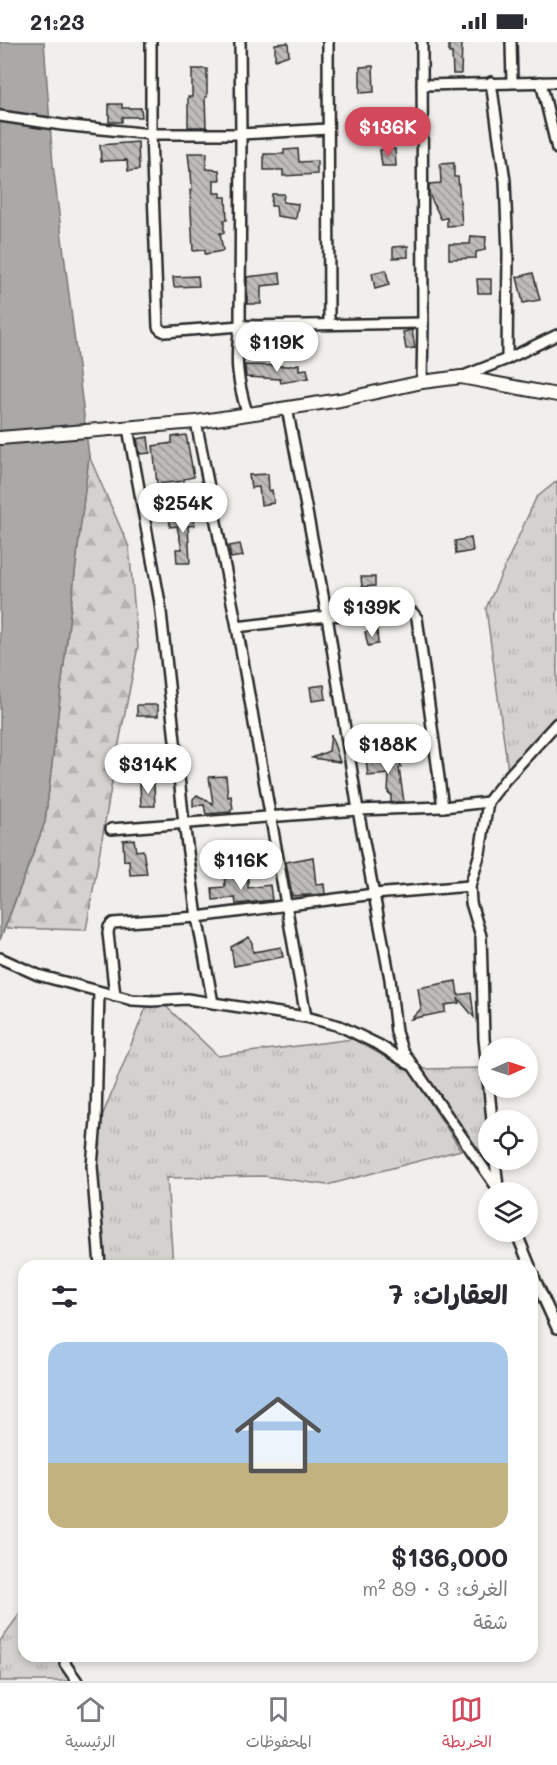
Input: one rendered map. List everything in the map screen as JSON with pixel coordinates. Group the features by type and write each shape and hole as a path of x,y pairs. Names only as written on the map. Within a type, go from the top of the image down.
{"street":[{"path":"151,42 151,134 158,327 165,332 240,326 423,323"},
{"path":"240,42 240,326 236,367 247,413"},
{"path":"328,42 329,324"},
{"path":"422,42 422,382"},
{"path":"512,42 512,82"},
{"path":"422,85 557,81"},
{"path":"491,82 505,181 508,253 507,359"},
{"path":"541,82 557,149"},
{"path":"0,117 151,134 241,134 328,129"},
{"path":"0,438 196,422 340,400 422,382 461,377 507,359 557,335"},
{"path":"461,377 557,395"},
{"path":"287,408 327,616 358,810 390,979 396,1032 402,1050 493,1182"},
{"path":"196,422 272,816 306,1017"},
{"path":"128,428 160,603 184,823 197,917 213,1003"},
{"path":"237,627 327,616 407,610 413,613 417,618 443,807"},
{"path":"491,1110 484,1038 481,936 471,903 470,886 480,853 488,802 557,723"},
{"path":"111,829 488,802"},
{"path":"115,996 109,927 113,923 197,917 374,894 470,886"},
{"path":"0,958 38,975 132,1000 187,999 306,1017 340,1026 379,1045 414,1067"},
{"path":"99,992 97,1099 92,1166 100,1260"},
{"path":"520,1242 528,1260"},
{"path":"538,1286 557,1328"},
{"path":"65,1662 77,1681"}],"green space":[{"path":"89,456 129,547 138,647 86,930 5,928 45,822"},
{"path":"557,481 557,719 508,771 486,608 536,498"},
{"path":"152,993 218,1056 353,1039 409,1070 461,1150 327,1185 264,1176 167,1178 173,1260 104,1260 97,1176 101,1119"},
{"path":"478,1068 478,1098 486,1098 487,1110 478,1110 478,1152 421,1069"},
{"path":"18,1616 18,1662 67,1662 75,1681 0,1681 0,1641"}],"shaded area":[{"path":"0,42 44,42 53,165 89,456 45,822 0,940"}],"building":[{"path":"449,42 462,42 461,74 453,74"},
{"path":"288,43 289,55 275,60 275,44"},
{"path":"373,66 374,92 360,93 360,67"},
{"path":"192,69 207,69 206,127 188,127 188,97 192,97"},
{"path":"109,104 122,104 122,108 141,108 142,117 122,117 122,122 109,122"},
{"path":"138,142 139,170 128,171 127,160 101,161 100,145"},
{"path":"298,149 299,162 317,161 317,174 283,176 283,170 264,170 264,154 284,154 284,150"},
{"path":"395,149 396,166 382,166 380,150"},
{"path":"188,153 207,153 206,169 219,170 220,180 214,180 214,193 221,193 221,197 226,197 227,220 224,220 224,233 220,233 223,251 205,254 205,250 193,251 190,190 192,190"},
{"path":"454,163 454,177 458,177 462,225 447,226 447,218 441,219 429,194 429,184 441,183 440,164"},
{"path":"272,194 284,194 283,202 298,204 296,219 277,216 276,206 271,206"},
{"path":"471,236 486,237 485,250 476,252 476,258 449,259 449,244 470,244"},
{"path":"408,246 408,257 393,258 393,247"},
{"path":"386,270 389,285 375,289 372,273"},
{"path":"280,273 281,284 261,286 261,304 247,304 247,277"},
{"path":"533,273 540,300 523,303 517,277"},
{"path":"198,276 199,286 174,287 173,277"},
{"path":"477,279 491,279 491,293 478,293"},
{"path":"412,330 415,348 406,349 403,332"},
{"path":"299,364 299,370 307,369 309,378 281,383 280,379 246,377 245,365 289,366"},
{"path":"186,435 194,477 184,479 184,481 157,484 153,446 172,443 172,437"},
{"path":"148,437 150,453 140,454 137,439"},
{"path":"268,474 269,491 272,490 274,503 261,505 259,487 251,488 249,475"},
{"path":"200,495 202,510 193,512 191,497"},
{"path":"193,512 195,525 188,526 190,563 177,563 176,549 182,549 177,526 170,527 169,514"},
{"path":"471,538 473,551 456,554 455,541"},
{"path":"240,544 243,556 231,558 229,546"},
{"path":"361,577 375,577 375,586 362,587"},
{"path":"377,630 378,644 368,646 365,632"},
{"path":"324,685 326,699 312,701 310,687"},
{"path":"137,705 158,705 158,716 137,716"},
{"path":"331,735 340,762 312,758 329,751"},
{"path":"400,758 401,767 399,768 404,802 391,802 391,794 388,793 389,774 368,776 366,759"},
{"path":"226,776 228,797 231,796 233,809 231,812 206,814 204,805 193,806 193,799 197,795 213,804 209,777"},
{"path":"140,784 154,784 155,806 141,806"},
{"path":"134,839 136,851 143,850 147,874 130,875 129,860 124,861 123,840"},
{"path":"313,857 316,885 324,884 325,894 292,896 286,862"},
{"path":"224,874 237,875 237,879 248,879 248,888 270,885 272,900 236,904 235,898 213,900 212,888 225,887"},
{"path":"249,937 253,952 281,947 283,957 234,966 231,947"},
{"path":"456,981 458,995 471,993 474,1017 458,998 459,1003 445,1005 445,1012 411,1019 421,1009 418,988"}]}
